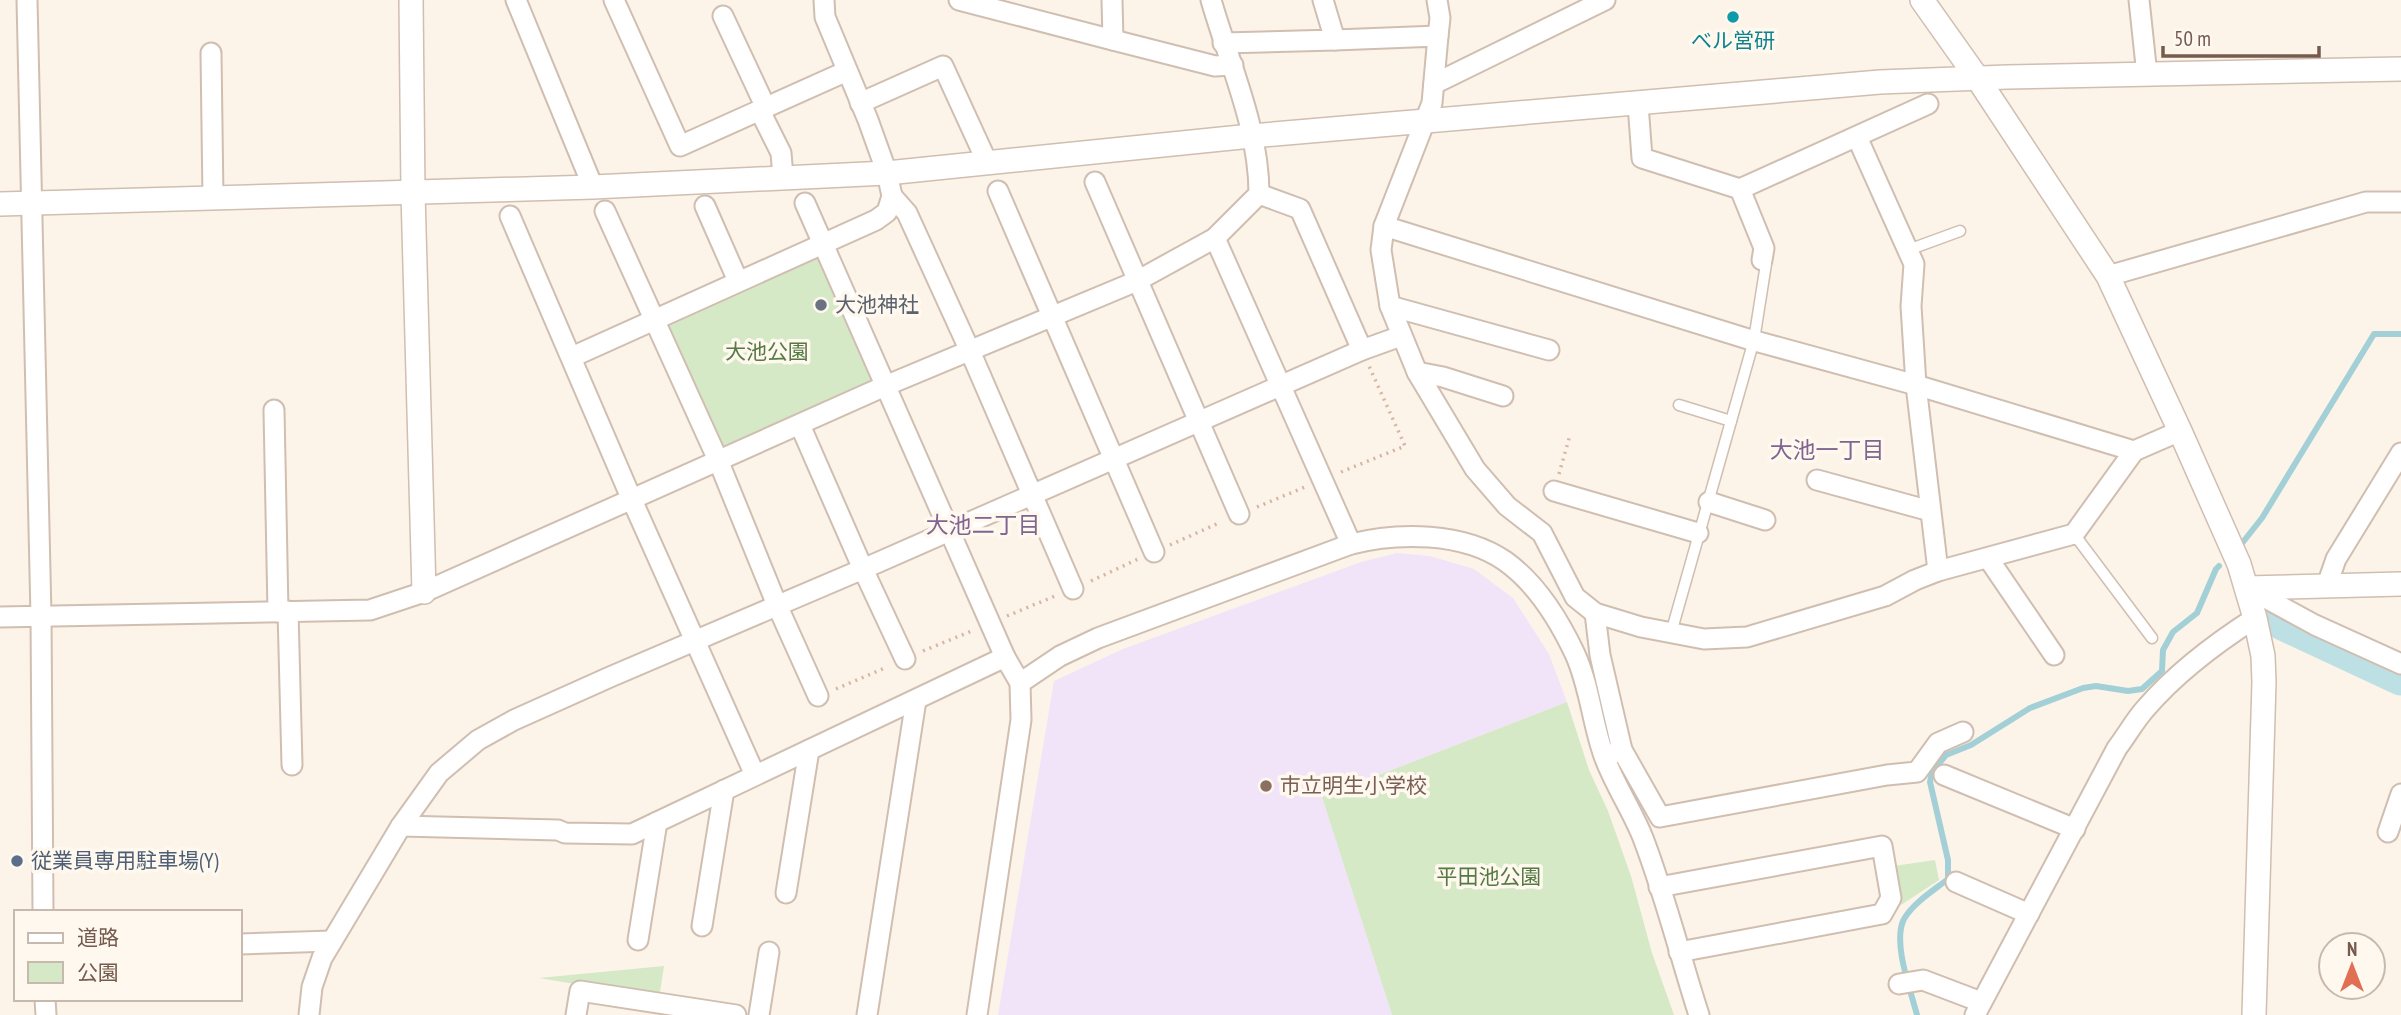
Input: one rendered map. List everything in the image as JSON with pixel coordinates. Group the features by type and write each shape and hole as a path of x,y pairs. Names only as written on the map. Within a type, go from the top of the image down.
{"street":[{"path":"27,0 41,616 43,910"},
{"path":"411,0 413,192 424,592"},
{"path":"516,0 593,187"},
{"path":"614,0 680,146 847,71"},
{"path":"824,0 825,17 887,173 892,196 907,213 1073,589"},
{"path":"953,0 1215,65 1233,65"},
{"path":"1112,0 1113,40"},
{"path":"0,617 370,610 424,592 885,386 1137,281 1215,238 1259,194 1259,163 1233,65 1223,43 1211,0"},
{"path":"1323,0 1335,40"},
{"path":"1437,0 1440,18 1432,103 1384,226 1381,250 1390,306 1417,372 1475,469 1507,506 1542,533 1575,597 1595,613 1641,628 1704,639 1747,637 1885,596 1938,571 2074,534 2134,451 2180,430"},
{"path":"1434,84 1605,0"},
{"path":"1922,0 1978,79 2108,276 2180,430 2247,588 2263,656 2264,682 2254,1015"},
{"path":"2139,0 2147,75"},
{"path":"723,16 780,153 783,177"},
{"path":"1223,43 1438,36"},
{"path":"211,53 213,199"},
{"path":"860,103 943,66 988,162"},
{"path":"0,204 593,187 887,173 1251,136 1880,82 2007,76 2401,69"},
{"path":"1638,104 1642,158 1740,189 1928,104"},
{"path":"1857,137 1914,264 1911,306 1916,385 1938,571"},
{"path":"1095,182 1239,514"},
{"path":"1740,189 1764,248 1762,260"},
{"path":"998,191 1154,552"},
{"path":"1259,194 1300,209 1362,350"},
{"path":"572,357 876,220 887,212 892,196"},
{"path":"2108,276 2366,202 2401,202"},
{"path":"805,203 1004,657 1020,683 1021,720 977,1015"},
{"path":"705,206 738,281"},
{"path":"606,211 718,460 818,696"},
{"path":"510,216 632,500 755,775"},
{"path":"1384,226 1754,340 1916,385 2134,451"},
{"path":"1215,238 1351,544"},
{"path":"1390,306 1549,350"},
{"path":"309,1015 312,987 322,958 401,826 439,773 478,740 526,715 1362,350 1401,336"},
{"path":"1417,372 1443,377 1503,396"},
{"path":"274,410 292,765"},
{"path":"800,425 905,659"},
{"path":"2327,586 2336,559 2401,453"},
{"path":"1816,480 1923,509 1930,508"},
{"path":"1554,491 1698,533"},
{"path":"1709,502 1765,520"},
{"path":"1020,683 1060,656 1098,638 1351,544 1381,538 1430,537 1491,553 1517,570 1529,582 1554,617 1575,654 1643,837 1699,1015"},
{"path":"1988,558 2054,655"},
{"path":"2247,588 2401,584"},
{"path":"2247,588 2315,625 2401,664"},
{"path":"1595,613 1613,754 1660,817 1887,775 1917,772 1938,743 1963,732"},
{"path":"1899,984 1923,980 1978,1009 2117,748 2144,710 2174,678 2255,618"},
{"path":"401,826 632,834 1004,657"},
{"path":"867,1015 916,701"},
{"path":"786,893 809,750"},
{"path":"1944,775 2075,829"},
{"path":"702,926 724,790"},
{"path":"2388,832 2401,794"},
{"path":"638,940 657,822"},
{"path":"1659,887 1881,846 1891,898 1882,914 1679,952"},
{"path":"1956,882 2029,914"},
{"path":"242,944 332,941"},
{"path":"759,1015 769,951"},
{"path":"576,1015 580,992 736,1015"}],"lane":[{"path":"1908,250 1960,231"},
{"path":"1671,633 1754,340 1766,264 1762,260"},
{"path":"1679,405 1731,421"},
{"path":"2074,534 2152,638"}],"shaded area":[{"path":"1397,553 1430,556 1474,569 1513,598 1549,654 1567,702 1322,797 1392,1015 998,1015 1054,681 1123,649 1361,562"}],"green space":[{"name":"大池公園","path":"816,252 877,381 726,447 717,442 665,321"},
{"name":"平田池公園","path":"1567,702 1589,770 1608,811 1631,876 1652,953 1674,1015 1392,1015 1322,797"},
{"path":"1935,860 1939,880 1901,905 1894,866"},
{"path":"664,966 659,998 539,978"}],"waterway":[{"path":"2243,542 2262,518 2374,334 2401,334"},
{"path":"1917,1015 1901,953 1901,929 1904,919 1913,908 1948,879 1948,860 1930,782 1932,772 1946,755 1971,745 2030,708 2083,688 2096,686 2128,691 2142,689 2162,671 2163,650 2173,632 2197,613 2219,566"},
{"path":"2283,622 2401,677"}],"place":[{"name":"べル営研","path":"1733,17"},
{"name":"大池神社","path":"821,305"},
{"name":"市立明生小学校","path":"1266,786"},
{"name":"従業員専用駐車場(Y)","path":"17,861"}],"district":[{"name":"大池一丁目","path":"1827,450"},
{"name":"大池二丁目","path":"983,525"}]}
